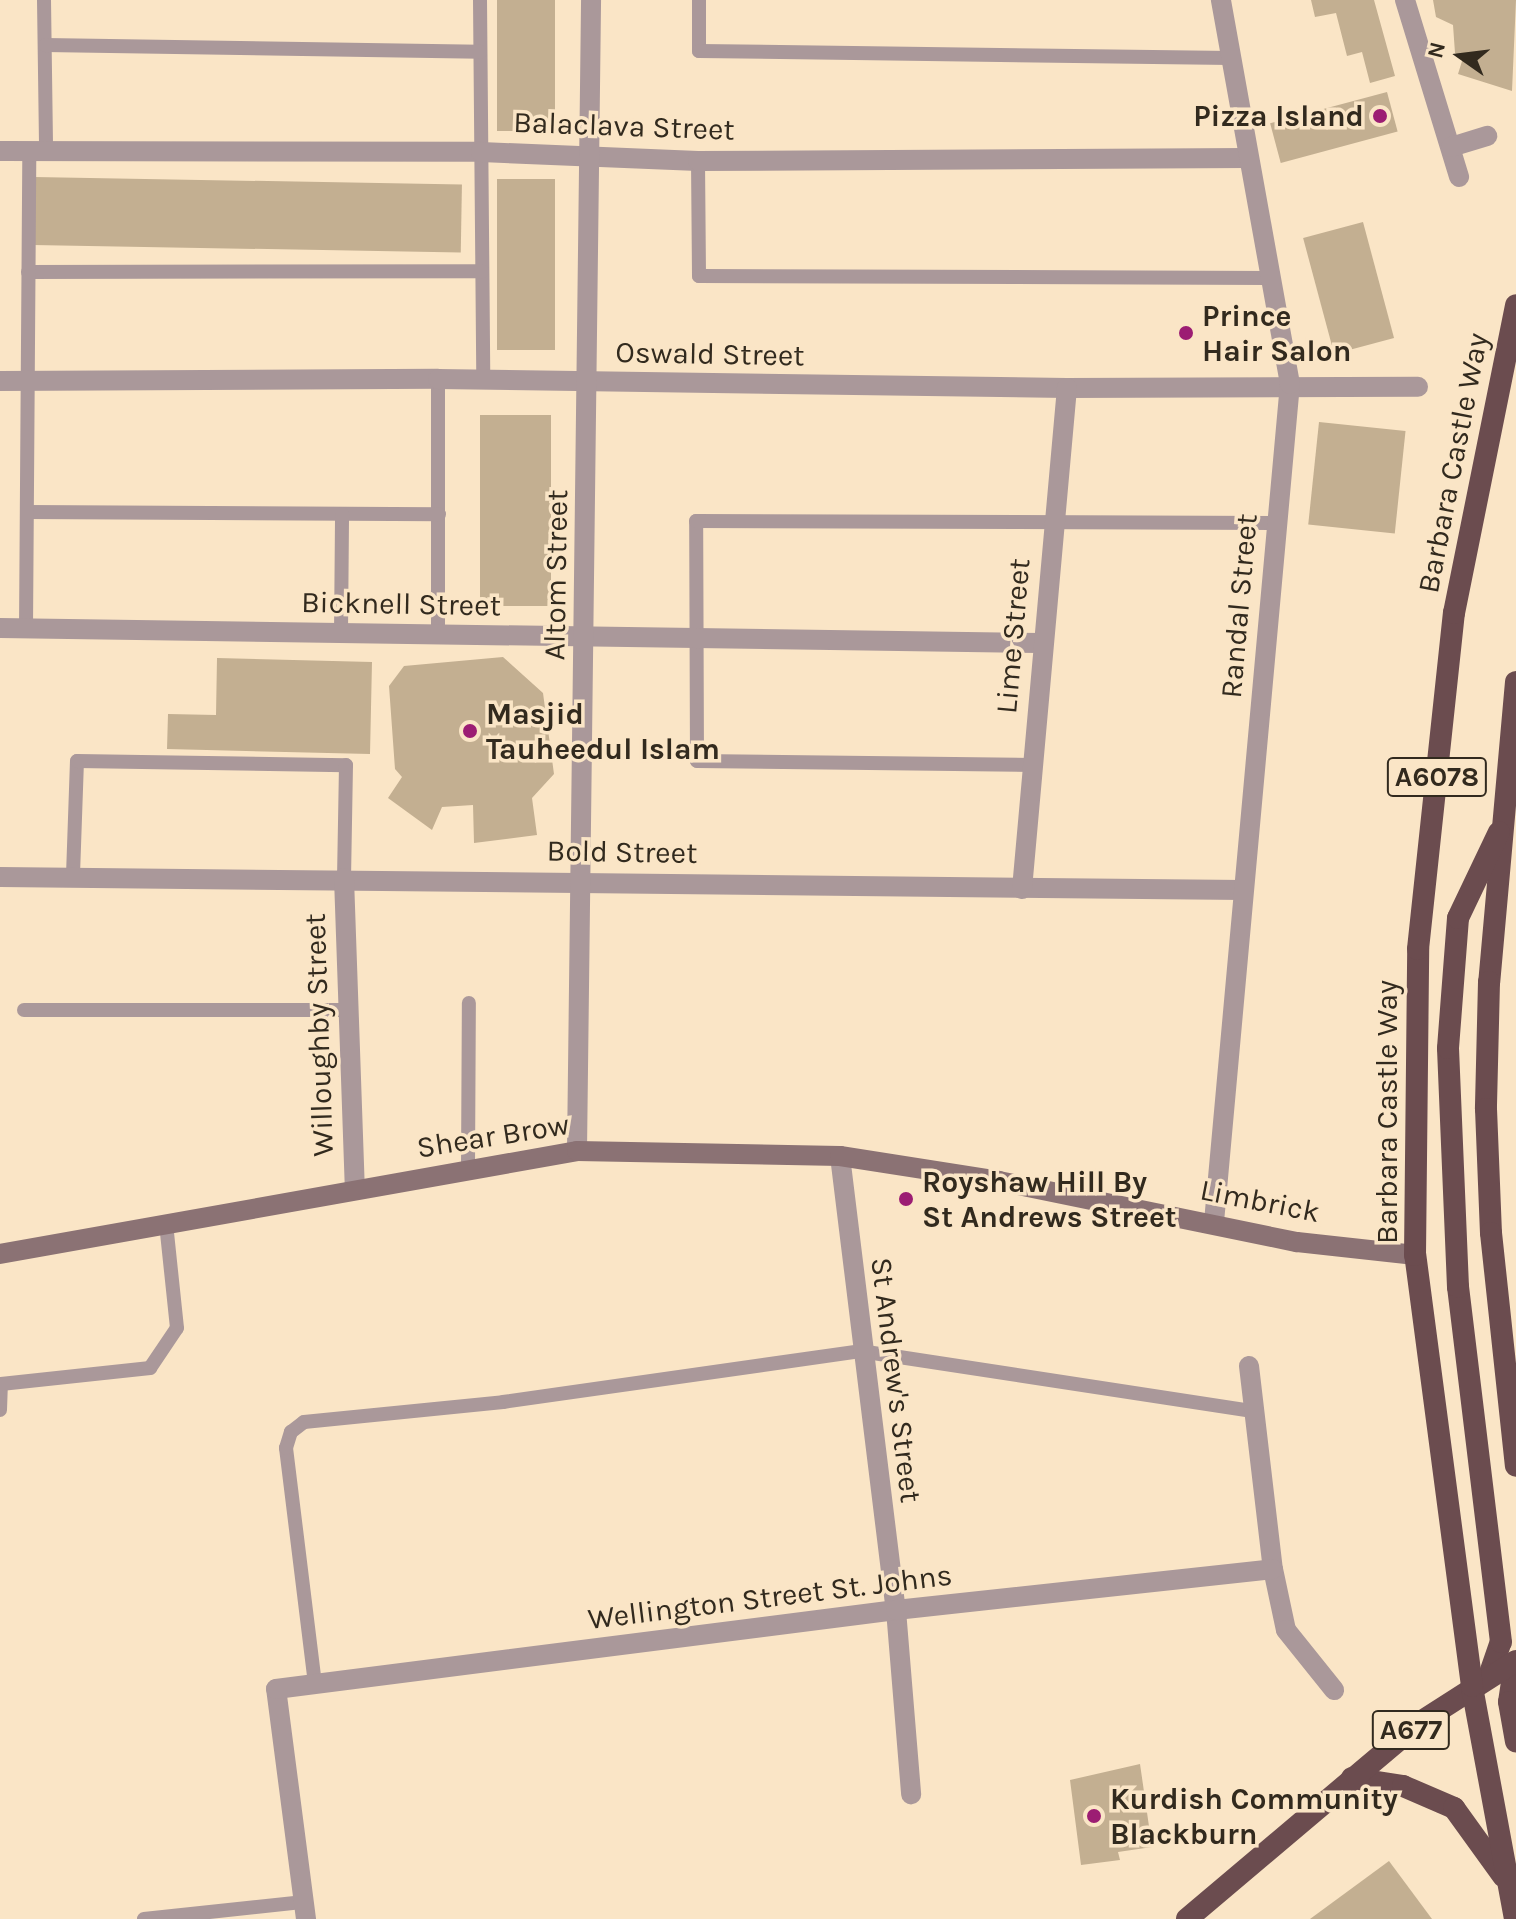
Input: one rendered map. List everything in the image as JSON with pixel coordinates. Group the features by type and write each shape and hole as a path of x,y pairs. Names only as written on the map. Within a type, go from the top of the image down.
{"highway":[{"name":"Barbara Castle Way","path":"1515,314 1454,613 1418,949 1415,1255 1481,1681 1506,1881 1515,1919"},
{"name":"A6078","path":"1516,682 1499,832 1486,1109 1508,1406 1516,1466"},
{"name":"A6078","path":"1481,1681 1501,1642 1458,1287 1448,1048 1458,918 1499,832"},
{"name":"A677","path":"1187,1919 1352,1778 1481,1681 1515,1661"},
{"path":"1515,1661 1509,1702 1516,1741"},
{"path":"1352,1778 1403,1786 1454,1808 1506,1881"}],"main road":[{"name":"Shear Brow","path":"0,1254 577,1151 840,1156 999,1181"},
{"name":"Limbrick","path":"999,1181 1214,1222 1297,1242 1415,1255"}],"street":[{"name":"Altom Street","path":"577,1151 589,383 585,153 591,0"},
{"name":"Randal Street","path":"1214,1222 1290,384 1221,0"},
{"path":"1405,0 1459,177"},
{"path":"1451,147 1487,136"},
{"name":"Balaclava Street","path":"0,151 585,153 698,161 1247,158"},
{"name":"Oswald Street","path":"0,381 483,379 1067,388 1290,384 1418,387"},
{"name":"Lime Street","path":"1022,889 1041,643 1067,388"},
{"name":"Bicknell Street","path":"0,628 1041,643"},
{"name":"Bold Street","path":"0,877 73,875 1243,890"},
{"name":"Willoughby Street","path":"344,878 346,1010 355,1190"},
{"name":"St Andrew's Street","path":"840,1156 860,1351 896,1610 911,1794"},
{"path":"1249,1366 1273,1569 1286,1630 1334,1690"},
{"path":"1508,1406 1516,1430"},
{"name":"Wellington Street St. Johns","path":"305,1911 276,1689 896,1610 1273,1569"}],"lane":[{"path":"26,629 28,272 45,45 44,0"},
{"path":"480,0 483,379"},
{"path":"699,0 699,51 1231,58"},
{"path":"45,45 480,52"},
{"path":"698,161 699,276 1269,278"},
{"path":"28,272 482,271"},
{"path":"438,379 438,635"},
{"path":"27,512 439,514"},
{"path":"341,634 342,514"},
{"path":"1032,765 697,761 696,521 1054,519 1277,523"},
{"path":"73,875 77,761 346,765 344,878"},
{"path":"468,1169 469,1003"},
{"path":"24,1010 346,1010"},
{"path":"0,1410 1,1384 150,1368 177,1328 166,1224"},
{"path":"315,1684 286,1448 296,1426 860,1351 1254,1411"},
{"path":"144,1919 305,1911"}],"building":[{"path":"497,0 555,0 555,131 497,131"},
{"path":"1311,0 1374,0 1395,76 1370,83 1362,52 1347,56 1336,13 1315,17"},
{"path":"1433,0 1516,0 1512,91 1458,74 1463,58 1455,53 1453,25 1436,17"},
{"path":"1387,92 1398,132 1281,163 1270,123"},
{"path":"34,177 462,184 461,252 33,245"},
{"path":"497,179 555,179 555,350 497,350"},
{"path":"1363,222 1394,338 1334,354 1303,238"},
{"path":"480,415 551,415 551,606 480,606"},
{"path":"1319,422 1406,431 1395,534 1308,524"},
{"name":"Masjid Tauheedul Islam","path":"503,657 543,693 554,774 532,798 537,835 474,843 473,805 442,807 432,830 388,798 402,777 395,769 389,686 404,666"},
{"path":"217,658 372,662 370,754 167,749 168,714 216,715"},
{"path":"1140,1764 1152,1847 1118,1852 1120,1860 1081,1865 1070,1780"},
{"path":"1389,1861 1432,1919 1310,1919"}],"place":[{"name":"Pizza Island","path":"1380,116"},
{"name":"Prince Hair Salon","path":"1186,333"},
{"name":"Masjid Tauheedul Islam","path":"470,731"},
{"name":"Royshaw Hill By St Andrews Street","path":"906,1199"},
{"name":"Kurdish Community Blackburn","path":"1094,1816"}]}
